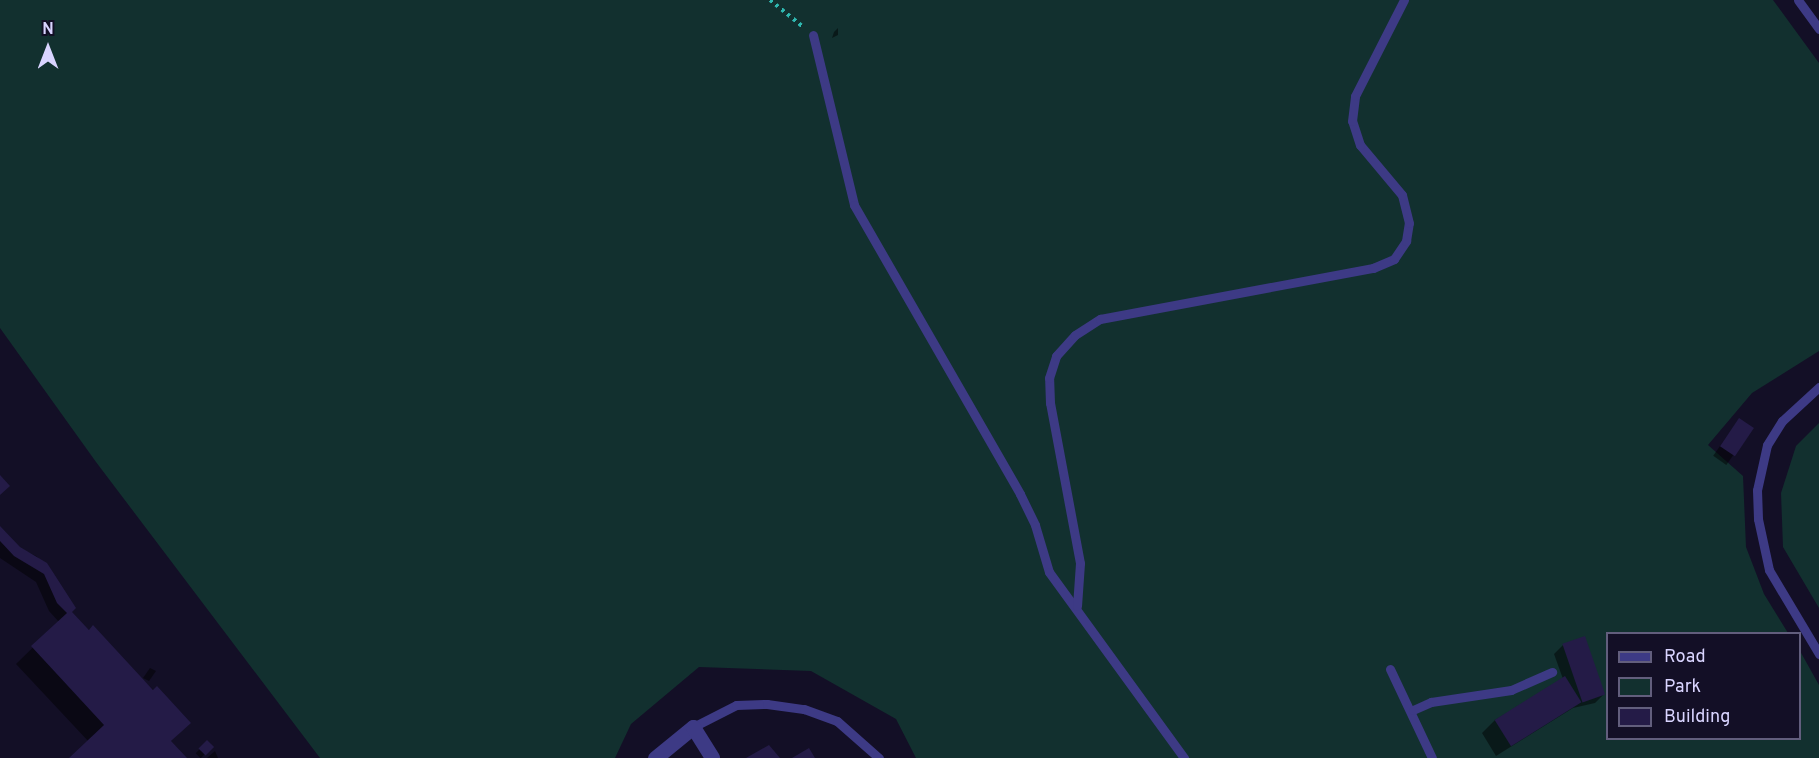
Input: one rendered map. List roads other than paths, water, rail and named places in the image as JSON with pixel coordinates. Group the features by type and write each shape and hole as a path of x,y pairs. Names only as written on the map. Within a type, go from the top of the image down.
{"street":[{"path":"655,758 693,727 712,758"}],"lane":[{"path":"1077,606 1080,563 1050,404 1049,378 1056,356 1075,335 1100,319 1373,268 1394,259 1406,241 1409,223 1401,195 1360,145 1352,122 1355,96 1404,0"},
{"path":"1798,0 1819,29"},
{"path":"813,35 854,205 1020,494 1035,525 1049,572 1077,606 1184,758"},
{"path":"1819,387 1782,421 1767,445 1757,490 1758,519 1769,570 1819,654"},
{"path":"1390,669 1413,710 1432,758"},
{"path":"1413,710 1431,702 1511,690 1552,672"},
{"path":"693,727 736,705 767,704 804,709 837,721 879,758"}]}
